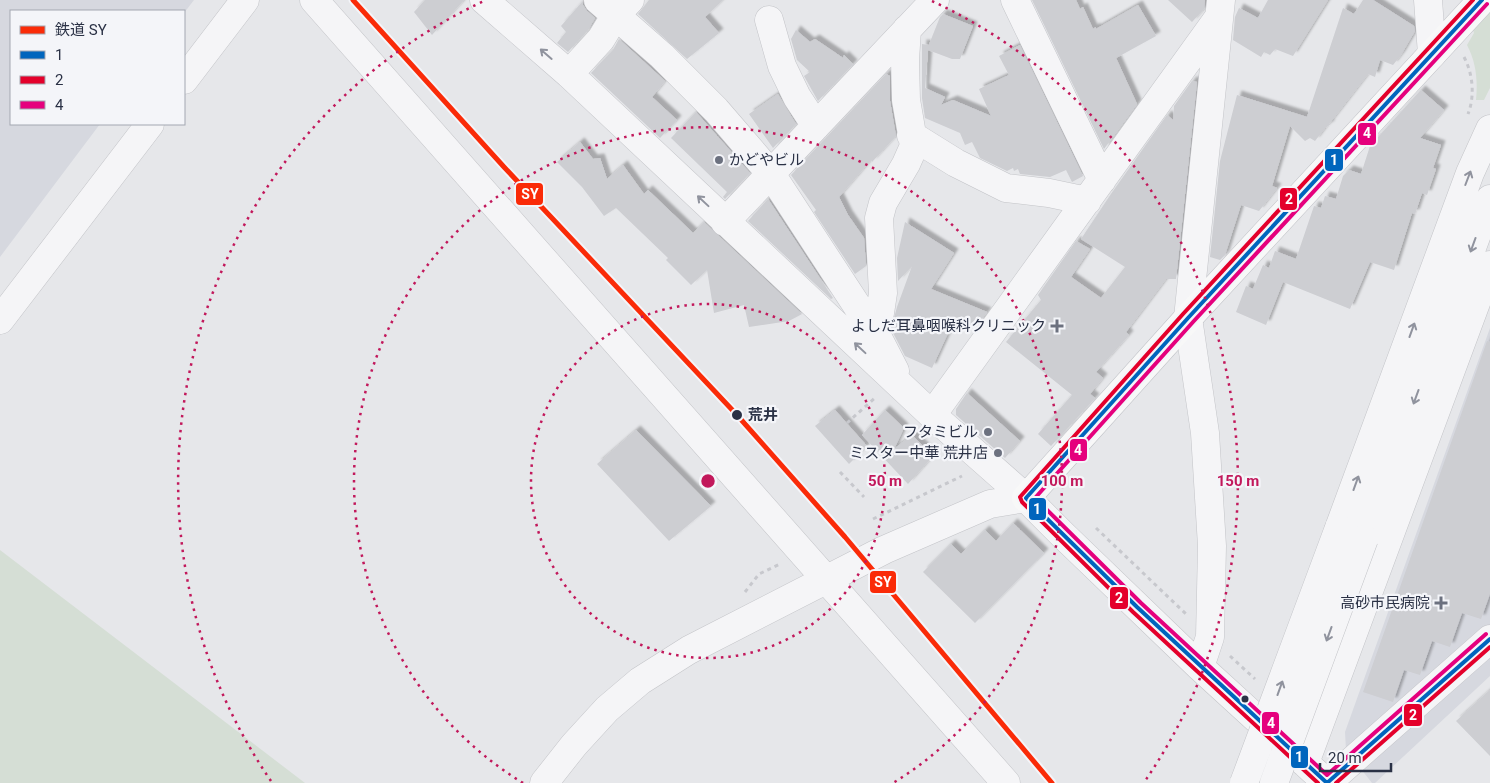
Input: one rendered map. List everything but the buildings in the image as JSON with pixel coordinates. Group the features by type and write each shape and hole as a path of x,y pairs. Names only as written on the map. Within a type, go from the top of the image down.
{"main road":[{"path":"1026,498 1188,318 1482,0"}],"street":[{"path":"185,79 245,0"},
{"path":"314,0 1006,783"},
{"path":"484,0 569,74 726,222 893,392 932,415 1026,498 1200,667 1327,783 1490,639"},
{"path":"1015,0 1095,191"},
{"path":"1428,0 1432,54"},
{"path":"726,222 908,29 929,3"},
{"path":"569,74 601,39 615,5 716,110 771,174 873,331 893,392"},
{"path":"932,415 1095,191 1224,5"},
{"path":"1200,667 1210,637 1212,546 1205,433 1188,318 1224,5"},
{"path":"769,20 782,66 797,97 816,126"},
{"path":"873,331 880,313 882,293 879,218 882,203 906,164 914,146 906,100 905,60 908,29"},
{"path":"0,320 149,125"},
{"path":"1244,783 1470,173 1490,129"},
{"path":"911,135 956,163 1006,188 1049,193 1095,191"},
{"path":"1274,783 1490,199"},
{"path":"1305,763 1490,264"},
{"path":"544,783 574,745 607,709 640,681 689,650 884,550 990,504 1026,498"}],"path":[{"path":"847,423 893,392"},
{"path":"840,472 864,497"},
{"path":"873,519 964,475"},
{"path":"758,574 786,562"}],"shaded area":[{"path":"0,0 194,0 185,12 185,10 10,10 10,125 99,125 0,257"},
{"path":"1490,8 1490,88 1484,100 1476,100 1476,71 1467,45 1474,33 1472,27"},
{"name":"高砂市民病院","path":"1490,328 1490,676 1375,783 1372,783 1346,750 1345,732"},
{"path":"0,550 305,783 0,783"}],"rail line":[{"name":"SY","path":"353,0 504,167 737,415 845,537 1052,783"}],"transit line":[{"name":"2","path":"1318,783 1133,612 1022,502 1020,497 1183,314 1473,0"},
{"name":"1","path":"1482,0 1188,318 1026,498 1137,607 1327,783 1490,639"},
{"name":"4","path":"1486,634 1327,775 1141,603 1035,498 1193,322 1487,4"},
{"name":"2","path":"1336,783 1490,647"}],"place":[{"name":"かどやビル","path":"719,160"},
{"name":"よしだ耳鼻咽喉科クリニック","path":"1057,326"},
{"name":"荒井","path":"737,415"},
{"name":"フタミビル","path":"988,432"},
{"name":"ミスター中華 荒井店","path":"998,453"},
{"name":"高砂市民病院","path":"1441,603"}]}
